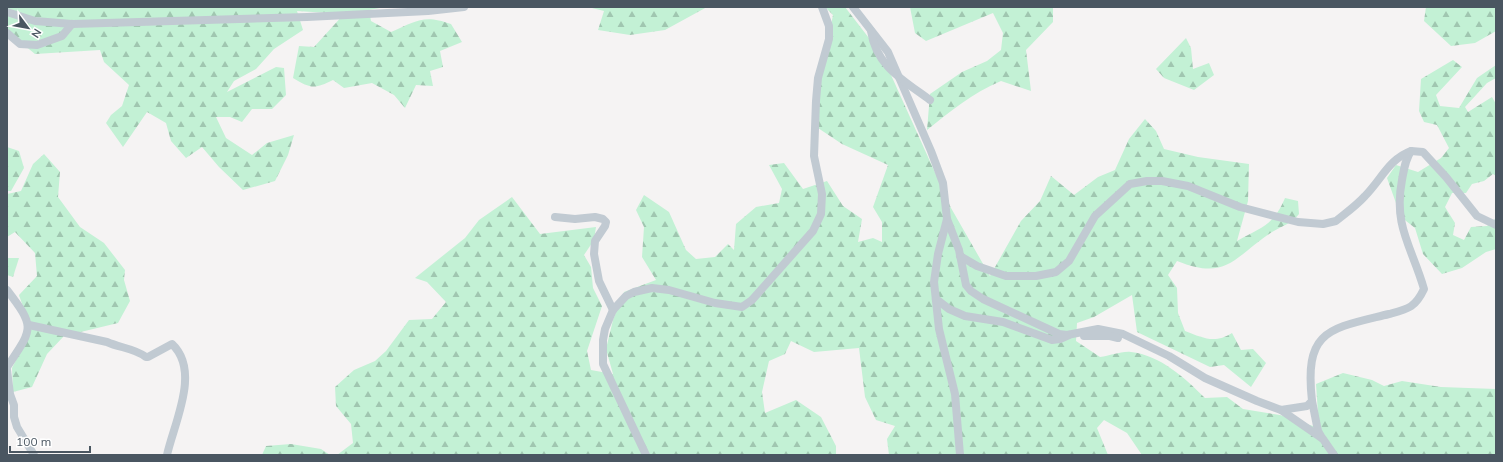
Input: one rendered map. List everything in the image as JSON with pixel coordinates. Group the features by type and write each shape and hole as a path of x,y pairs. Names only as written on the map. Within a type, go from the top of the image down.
{"street":[{"path":"7,12 35,20 72,24 307,17 428,11 464,7"},
{"path":"646,455 603,364 603,340 605,329 614,310 626,296 634,292 652,288 670,290 714,303 742,307 752,300 813,231 821,214 823,201 814,156 818,86 829,39 829,26 822,7"},
{"path":"853,7 888,52 909,98 943,183 947,219 953,232 964,277 971,291 995,306 1018,314 1059,334 1068,336"},
{"path":"7,33 20,44 29,46 37,45 62,36 72,24"},
{"path":"898,75 930,100"},
{"path":"960,256 977,266 1001,276 1050,274 1056,272 1069,261 1095,216 1130,184 1147,181 1162,181 1188,186 1240,207 1298,222 1330,223 1336,221 1365,197 1394,160 1411,151 1423,152 1446,177 1477,216 1496,225"},
{"path":"1334,455 1318,431 1312,400 1310,368 1313,352 1325,335 1358,322 1410,308 1419,300 1424,289 1417,264 1408,248 1400,223 1400,192 1406,159 1411,151"},
{"path":"555,218 575,219 595,217 603,218 606,222 595,241 594,254 599,281 614,310"},
{"path":"947,219 938,254 934,282 939,329 955,394 960,455"},
{"path":"7,290 19,306 29,325 28,335 7,367"},
{"path":"936,299 949,310 969,318 1003,322 1052,340 1098,329 1122,334 1169,356 1223,386 1281,410 1323,439"},
{"path":"29,325 107,342 117,347 126,347 146,357 172,344 176,347 184,363 186,384 167,455"},
{"path":"7,370 10,394 14,406 14,417 17,427 34,455"},
{"path":"1281,410 1307,406 1312,400"}],"green space":[{"path":"7,7 385,7 369,10 371,21 391,32 420,20 434,19 451,24 462,42 440,51 443,67 430,71 433,86 416,85 405,108 394,95 372,83 344,88 333,80 322,85 309,86 293,78 299,46 314,47 344,14 297,11 303,30 274,49 256,69 234,81 227,92 276,67 284,68 286,95 272,109 252,109 242,122 230,117 216,117 226,138 252,155 267,143 294,135 288,155 275,181 243,190 219,167 202,147 186,158 171,141 166,123 147,112 123,147 106,123 111,115 122,106 129,85 104,62 100,50 35,54 7,31"},
{"path":"588,7 707,7 665,30 630,35 598,30 604,11"},
{"path":"825,7 845,7 882,55 951,208 990,276 1021,221 1040,201 1051,176 1074,195 1098,177 1115,170 1129,139 1145,119 1156,131 1164,149 1198,157 1249,164 1248,201 1237,241 1266,225 1276,215 1285,198 1298,201 1299,214 1290,223 1272,232 1229,264 1207,269 1194,267 1177,261 1168,275 1177,288 1178,313 1185,331 1209,339 1220,338 1232,333 1241,350 1253,349 1266,363 1251,387 1224,365 1210,367 1137,332 1132,295 1094,317 1077,323 1076,341 1100,357 1131,352 1152,358 1180,375 1205,398 1227,397 1243,409 1280,415 1319,428 1316,384 1343,373 1372,380 1384,386 1402,381 1441,387 1496,389 1496,455 1142,455 1127,433 1104,420 1097,428 1108,455 889,455 887,439 895,426 876,420 865,397 859,348 814,352 791,341 785,354 769,361 762,392 765,413 796,400 821,417 836,446 836,455 337,455 353,443 351,424 336,406 335,387 354,370 375,361 386,351 409,320 432,319 446,302 427,282 415,278 465,238 479,220 512,197 540,234 596,227 594,240 584,255 591,267 593,288 602,306 587,351 591,370 613,374 606,349 613,320 624,292 656,280 642,257 644,227 636,210 644,195 669,212 686,250 696,259 715,257 728,244 734,250 736,224 756,207 779,203 782,189 769,165 784,163 803,189 827,181 843,206 862,219 858,242 873,238 882,242 882,222 873,207 888,165 842,144 818,128 821,75 833,15"},
{"path":"910,7 1053,7 1053,22 1026,50 1031,91 1001,81 971,97 953,109 927,130 930,94 962,72 987,61 1001,50 1003,33 993,13 926,41 915,33"},
{"path":"1426,7 1496,7 1496,31 1475,43 1451,46 1424,21"},
{"path":"1186,38 1191,48 1193,69 1209,63 1214,75 1194,90 1164,78 1156,69"},
{"path":"1453,60 1462,67 1436,95 1440,106 1459,108 1477,78 1496,65 1496,78 1487,83 1465,107 1468,112 1492,97 1496,104 1496,176 1493,174 1484,181 1472,184 1466,193 1452,193 1445,207 1455,223 1453,235 1464,240 1471,227 1487,226 1496,218 1496,249 1486,252 1462,268 1442,274 1423,254 1415,228 1401,217 1387,178 1396,165 1418,172 1441,158 1449,148 1437,125 1424,122 1419,111 1421,79"},
{"path":"7,147 19,151 24,168 11,191 7,191"},
{"path":"44,154 60,172 58,197 80,227 104,243 125,270 124,280 130,301 118,323 64,336 47,354 32,387 13,392 12,368 31,330 19,295 37,276 35,253 15,232 7,237 7,194 21,191 33,164"},
{"path":"7,258 19,258 13,277 7,275"},
{"path":"291,444 321,449 330,455 262,455 266,446"}]}
